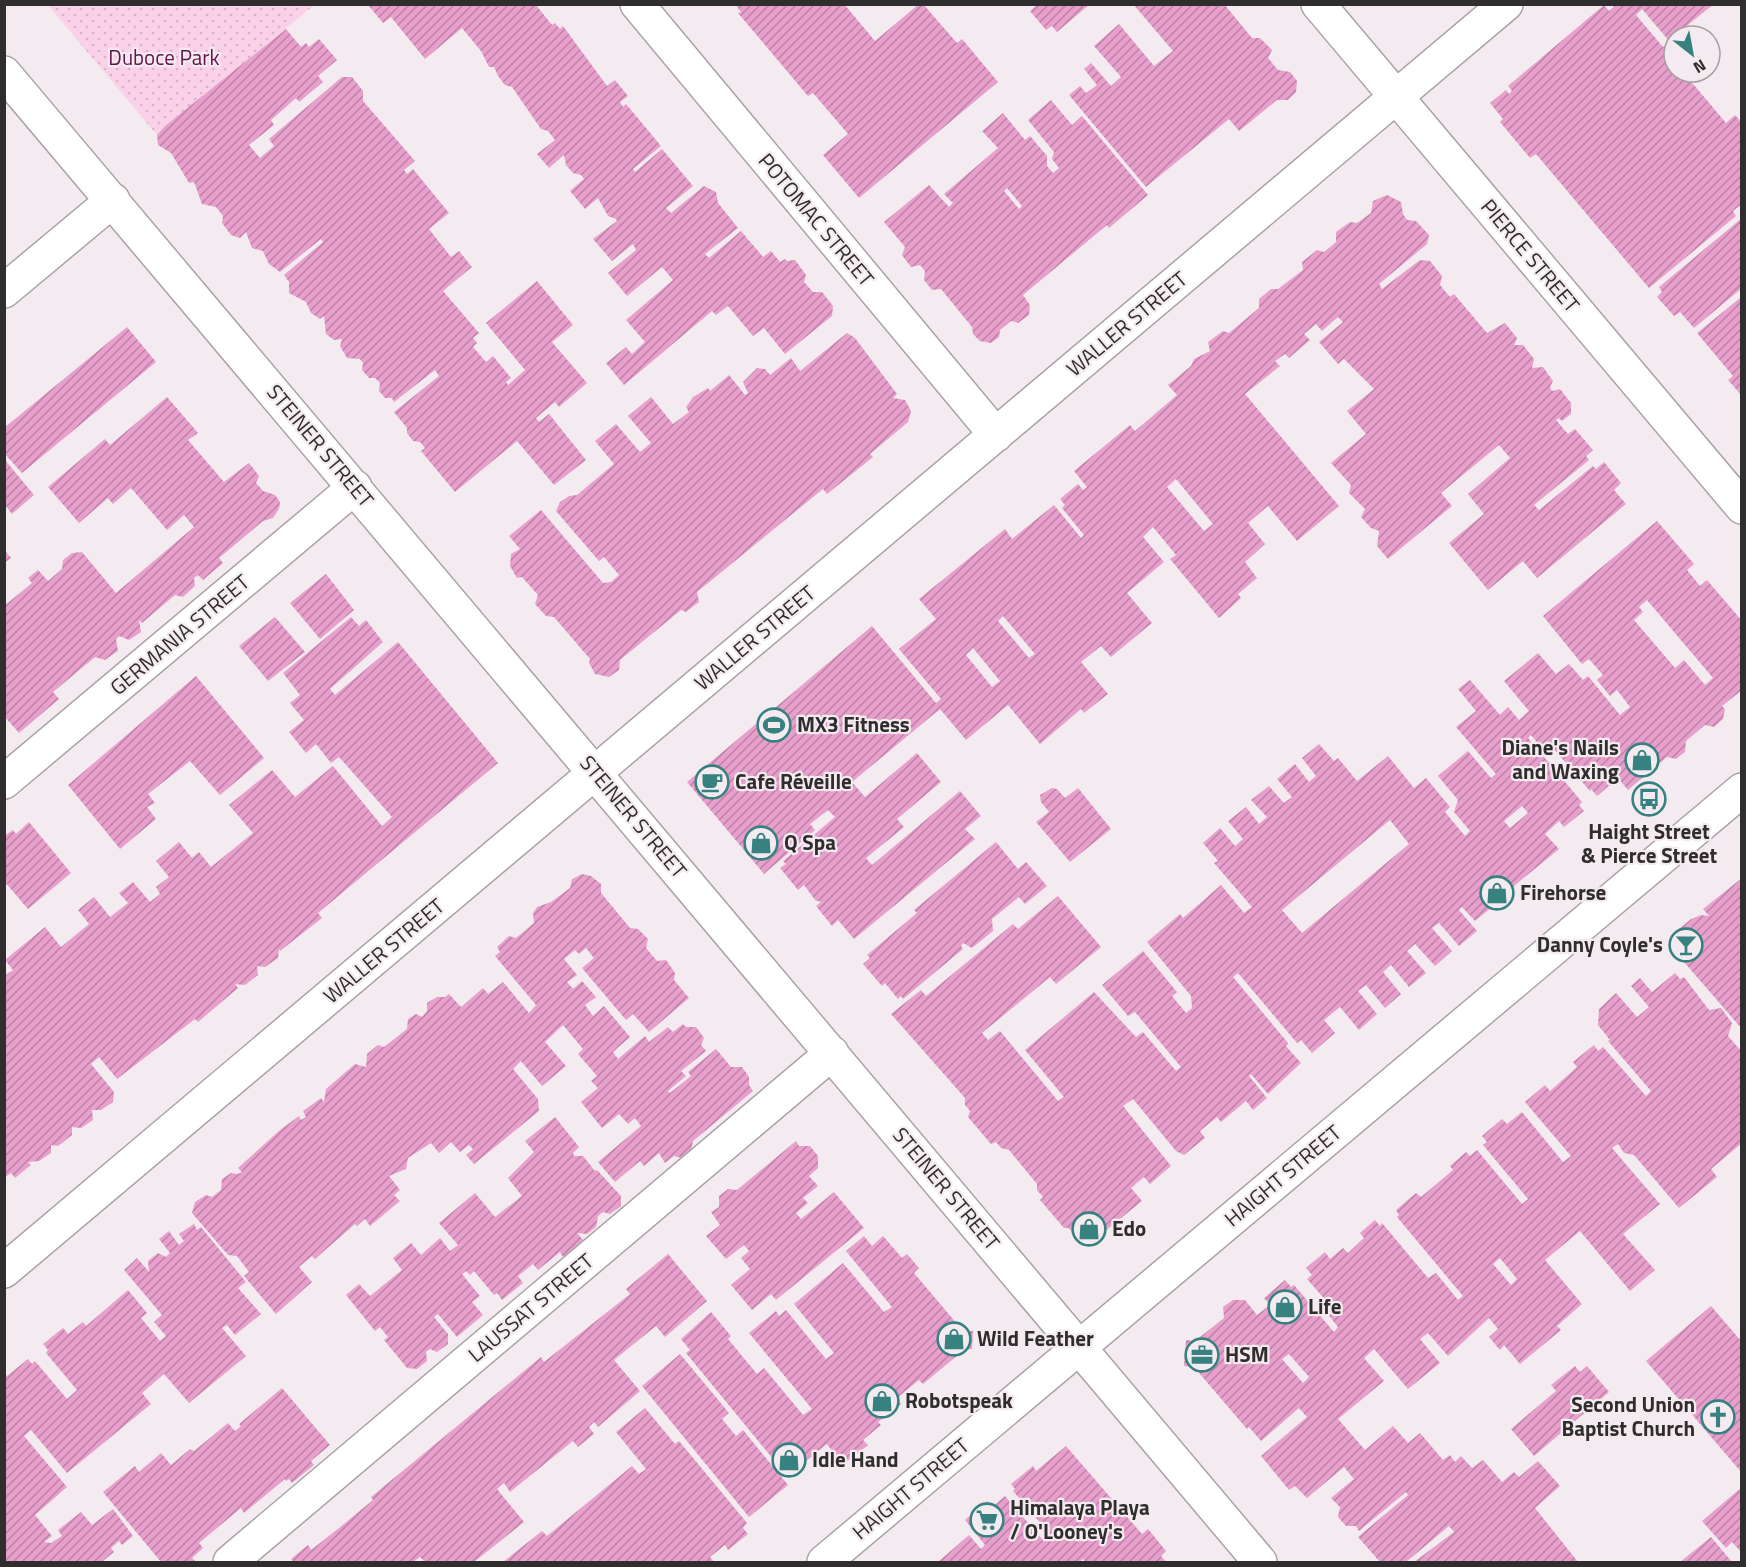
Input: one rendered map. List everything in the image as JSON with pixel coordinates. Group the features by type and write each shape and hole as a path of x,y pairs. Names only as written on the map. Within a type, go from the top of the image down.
{"street":[{"name":"POTOMAC STREET","path":"637,4 996,435"},
{"name":"PIERCE STREET","path":"1318,4 1742,507"},
{"name":"WALLER STREET","path":"4,1271 1506,4"},
{"name":"STEINER STREET","path":"4,73 596,772 1260,1563"},
{"path":"4,291 113,200"},
{"name":"GERMANIA STREET","path":"4,782 355,487"},
{"name":"HAIGHT STREET","path":"824,1563 1742,790"},
{"name":"LAUSSAT STREET","path":"231,1563 832,1053"}],"green space":[{"name":"Duboce Park","path":"48,5 314,5 157,135"}],"building":[{"path":"735,4 844,4 875,41 919,4 923,4 957,43 962,39 998,82 859,198 823,155 848,134 813,93 808,96 738,13 741,12"},
{"path":"1038,4 1090,4 1057,32 1052,26 1046,30 1030,11"},
{"path":"1133,4 1224,4 1252,38 1260,38 1272,50 1268,58 1278,70 1290,72 1297,81 1296,92 1288,100 1277,100 1239,131 1229,119 1146,187 1069,95 1080,86 1086,93 1097,85 1084,69 1091,63 1111,86 1121,77 1094,46 1119,24 1154,66 1173,51"},
{"path":"1612,4 1714,4 1689,24 1662,24 1662,33 1642,9 1636,15 1662,46 1662,84 1693,84 1726,123 1735,115 1742,123 1742,204 1733,211 1736,216 1649,288 1536,154 1530,158 1500,122 1503,119 1490,103 1506,90 1509,94 1512,91 1508,86 1604,5 1609,11 1614,7"},
{"path":"368,5 536,5 552,25 555,23 560,29 563,26 607,86 615,80 628,96 620,102 623,107 626,104 661,146 633,169 635,172 662,149 693,186 666,208 671,213 704,186 716,192 718,203 738,228 705,254 709,258 741,231 763,257 771,251 780,262 785,259 795,260 806,275 804,282 813,292 822,292 833,306 832,316 785,354 764,328 753,336 728,306 716,315 712,311 624,385 606,363 626,347 632,354 645,342 626,320 673,280 662,267 627,296 608,273 636,250 633,244 612,261 593,239 617,221 616,219 608,216 598,198 585,209 570,191 584,179 581,175 573,173 566,165 564,155 549,168 537,154 555,140 548,131 541,129 512,87 505,85 494,67 489,67 481,51 462,28 425,59 391,17 383,23"},
{"path":"286,29 301,47 306,43 309,47 319,39 337,60 318,76 323,82 299,102 296,98 271,120 274,125 249,145 260,158 274,146 269,139 342,77 352,77 363,91 363,101 415,161 404,170 407,174 413,169 449,213 429,229 451,257 459,251 472,267 443,291 479,333 473,338 477,343 473,347 486,362 493,356 511,378 506,382 508,385 525,370 486,323 537,281 573,325 552,342 587,383 559,407 555,402 536,418 539,422 549,414 586,460 554,485 517,441 455,492 421,451 425,448 420,442 413,441 407,433 407,428 394,412 439,376 435,370 394,402 392,398 385,398 379,391 380,383 375,378 369,378 362,370 363,363 360,359 347,358 340,346 342,339 334,340 326,334 324,316 320,319 311,313 306,302 289,293 289,282 284,275 323,242 321,239 280,272 269,264 263,251 252,248 246,232 240,238 231,235 222,223 223,216 216,207 202,204 194,182 189,183 171,153 158,145 157,135 165,126"},
{"path":"1051,100 1072,125 1082,116 1148,195 1109,228 1107,225 1023,295 1030,305 1029,315 1018,323 1011,321 1000,330 999,337 991,343 980,341 973,334 972,327 941,289 932,290 924,280 925,271 920,265 911,267 902,255 905,247 884,222 929,185 949,207 953,203 944,194 998,148 982,131 1003,113 1025,140 1030,136 1047,156 1047,166 1053,173 1059,168 1052,159 1054,152 1028,120","holes":["1007,188 1022,206 1019,209 1004,191"]},
{"path":"1387,195 1401,202 1403,214 1407,220 1416,221 1429,235 1427,244 1379,284 1382,289 1420,260 1430,261 1442,276 1440,285 1450,297 1454,294 1487,333 1505,323 1517,338 1514,345 1523,345 1534,359 1532,368 1543,367 1553,381 1550,387 1552,391 1560,389 1571,403 1571,414 1562,421 1559,418 1556,420 1568,434 1575,429 1593,450 1586,456 1589,460 1534,505 1539,510 1593,466 1596,469 1604,462 1621,483 1614,490 1626,504 1537,578 1523,561 1488,590 1449,543 1484,514 1468,494 1510,458 1499,445 1441,493 1452,506 1388,559 1377,546 1379,531 1371,528 1361,517 1365,509 1349,493 1351,485 1331,463 1366,434 1347,411 1374,389 1344,359 1338,364 1319,342 1343,322 1338,317 1322,331 1316,324 1304,334 1310,340 1289,358 1285,354 1275,361 1280,366 1245,394 1339,506 1297,541 1268,506 1248,523 1265,544 1245,562 1257,578 1238,594 1241,598 1219,618 1170,559 1176,555 1153,527 1143,537 1164,562 1127,593 1152,623 1111,657 1101,646 1081,662 1108,694 1084,713 1081,709 1040,744 1008,705 966,740 940,709 852,782 865,797 917,753 941,782 897,819 904,827 866,858 872,865 960,791 981,816 965,829 975,839 854,939 838,920 832,926 816,906 821,902 815,900 804,885 798,890 780,868 786,864 783,861 835,817 828,810 810,824 815,830 764,874 687,782 872,626 936,703 941,699 899,649 936,619 919,599 1005,529 1012,539 1054,505 1081,538 1084,535 1062,508 1065,505 1060,499 1078,484 1083,490 1087,487 1074,471 1130,425 1135,431 1177,395 1168,385 1191,366 1194,359 1210,351 1208,342 1223,331 1229,333 1259,308 1259,299 1271,289 1278,289 1303,270 1302,262 1317,250 1324,252 1336,242 1336,232 1350,222 1357,223 1371,213 1373,201","holes":["1176,479 1213,524 1204,531 1167,487","1003,616 1035,654 1029,658 998,621","973,648 1000,681 992,687 966,655"]},
{"path":"1742,218 1742,288 1694,328 1680,312 1674,316 1657,297 1662,292 1659,287"},
{"path":"1740,298 1742,300 1742,396 1728,380 1733,376 1697,333"},
{"path":"127,327 156,362 22,473 4,453 4,428"},
{"path":"847,333 855,338 897,394 893,398 905,400 911,411 908,422 870,454 873,457 827,494 823,489 697,592 699,602 686,612 681,610 620,660 619,670 609,677 595,674 589,663 590,659 554,617 546,616 535,604 538,595 522,577 517,578 510,566 511,554 520,549 509,536 541,510 603,583 611,582 619,575 604,557 599,561 556,511 560,502 569,496 577,495 614,464 595,441 616,424 640,452 651,443 628,416 651,397 673,424 689,412 686,407 693,397 708,388 710,391 729,375 745,395 748,393 743,382 757,368 765,369 770,375 791,358 800,371"},
{"path":"167,397 198,433 188,440 224,482 249,463 259,476 256,483 263,491 275,495 280,502 279,509 273,518 263,521 219,558 223,563 203,580 198,575 194,578 195,586 183,597 175,595 142,623 139,620 141,632 129,640 119,636 116,639 118,651 105,660 95,657 53,692 59,699 19,733 4,716 4,606 32,583 28,578 38,570 48,581 62,569 63,560 72,553 82,552 116,593 194,527 184,515 167,530 131,488 113,504 108,498 79,523 48,487 105,439 110,445"},
{"path":"5,460 34,495 12,514 5,505"},
{"path":"1657,521 1694,564 1687,570 1700,586 1707,580 1742,621 1742,690 1722,706 1725,709 1723,719 1714,727 1705,725 1686,741 1685,752 1676,759 1667,757 1628,790 1618,778 1597,796 1591,789 1590,791 1547,741 1541,747 1531,735 1528,738 1582,802 1579,805 1584,811 1564,827 1559,821 1545,834 1559,849 1515,885 1507,901 1500,907 1492,907 1475,921 1462,907 1459,910 1477,931 1459,946 1439,923 1432,928 1452,951 1435,966 1415,944 1407,951 1426,973 1409,987 1391,965 1383,972 1401,994 1385,1008 1366,985 1358,991 1377,1014 1359,1030 1340,1007 1324,1020 1335,1033 1312,1053 1301,1040 1297,1043 1238,973 1233,977 1288,1043 1286,1046 1301,1063 1268,1094 1251,1074 1249,1076 1267,1098 1253,1110 1246,1101 1221,1122 1217,1117 1200,1131 1205,1138 1184,1155 1176,1151 1133,1099 1123,1106 1171,1166 1150,1184 1144,1177 1131,1188 1142,1201 1088,1245 1068,1228 1064,1228 1040,1200 1043,1197 1037,1190 1037,1184 1009,1150 1001,1148 996,1142 991,1144 968,1117 970,1111 965,1105 965,1098 891,1014 921,990 926,996 1013,924 1018,929 1058,896 1101,947 1056,984 1050,977 982,1033 988,1040 1000,1031 1058,1101 1064,1097 1025,1050 1094,992 1136,1037 1143,1032 1176,1071 1181,1067 1135,1012 1128,1016 1102,985 1143,951 1177,992 1172,996 1186,1013 1192,1008 1191,996 1147,942 1180,914 1183,918 1221,885 1244,913 1252,907 1214,863 1218,861 1203,843 1220,828 1235,846 1243,839 1228,821 1246,807 1259,824 1267,817 1251,800 1269,786 1284,803 1292,797 1277,779 1295,764 1309,782 1316,776 1302,758 1319,744 1334,761 1338,758 1357,781 1388,756 1414,788 1426,778 1450,807 1445,812 1465,836 1470,831 1454,812 1458,800 1438,776 1468,751 1491,778 1496,774 1456,727 1476,711 1458,689 1470,680 1500,715 1508,707 1519,720 1529,711 1504,681 1538,653 1556,674 1569,664 1583,680 1588,676 1620,715 1630,707 1617,690 1610,696 1597,680 1603,675 1589,659 1582,664 1543,616","holes":["1647,600 1713,678 1705,685 1684,660 1675,668 1634,620 1643,612 1639,607","1522,806 1528,813 1510,828 1504,821","1390,820 1409,844 1302,933 1282,910"]},
{"path":"4,549 11,558 4,563"},
{"path":"326,574 354,610 320,639 290,603"},
{"path":"275,617 305,652 268,681 239,646"},
{"path":"351,617 359,626 366,620 383,642 330,689 335,695 398,642 498,763 318,913 322,918 280,951 279,949 278,958 265,967 257,966 258,975 245,985 235,984 238,988 198,1022 195,1019 117,1079 99,1057 91,1064 114,1092 113,1102 101,1110 92,1110 93,1120 81,1128 72,1127 72,1135 58,1146 51,1145 51,1153 39,1161 28,1162 31,1165 15,1178 11,1173 4,1178 4,976 13,970 5,960 45,927 61,947 89,924 78,910 94,897 110,917 128,903 119,893 133,882 150,902 160,894 156,887 169,877 156,861 179,842 192,858 199,852 211,867 253,833 229,805 272,770 295,797 333,766 382,826 392,817 339,757 331,763 316,744 306,753 289,732 304,720 290,703 300,695 283,673"},
{"path":"196,676 264,758 220,795 190,761 148,794 155,803 147,807 156,819 120,849 68,785"},
{"path":"1052,788 1057,789 1065,798 1078,788 1111,829 1070,862 1036,822 1049,812 1041,802 1040,795"},
{"path":"29,822 71,873 28,909 4,881 4,836 13,830 16,834"},
{"path":"996,842 1018,869 1026,862 1047,886 1025,904 1019,897 992,919 993,931 972,948 963,943 961,946 963,949 903,999 901,996 898,999 885,983 882,986 863,964 870,958 867,955 917,913 914,910"},
{"path":"582,874 591,876 601,884 601,893 630,928 638,929 648,939 646,948 657,961 666,960 675,973 674,980 689,998 649,1032 633,1014 626,1020 582,968 594,958 586,948 579,954 575,950 564,959 577,975 567,982 573,989 582,981 596,997 585,1005 593,1016 604,1006 630,1037 613,1052 618,1059 645,1036 649,1042 668,1027 673,1032 683,1024 686,1027 696,1027 704,1038 701,1045 706,1051 681,1071 686,1076 668,1091 670,1093 691,1076 688,1072 716,1049 731,1067 742,1067 749,1077 749,1085 753,1091 693,1141 691,1151 682,1158 674,1156 665,1163 659,1153 644,1166 640,1161 615,1182 598,1162 641,1126 635,1118 628,1124 619,1114 602,1128 581,1102 598,1088 591,1081 597,1076 578,1054 583,1049 563,1025 545,1042 566,1066 542,1086 521,1061 513,1069 538,1099 539,1111 474,1164 466,1155 473,1149 469,1145 460,1152 451,1142 439,1153 431,1143 408,1158 406,1169 389,1176 400,1190 394,1195 400,1201 370,1226 365,1219 357,1226 355,1224 315,1259 312,1256 299,1267 312,1282 276,1314 244,1276 249,1272 237,1256 228,1255 192,1213 195,1202 206,1195 212,1197 221,1190 222,1179 231,1173 242,1172 238,1168 280,1130 299,1116 301,1120 306,1117 303,1111 321,1098 324,1102 326,1089 355,1064 366,1067 367,1054 378,1045 384,1047 407,1029 408,1019 416,1014 422,1017 427,1011 427,1003 437,997 445,997 449,994 461,1007 483,988 488,994 503,982 529,1013 536,1005 495,956 500,952 497,947 509,936 516,938 534,923 533,913 537,907 551,902 570,888 572,879"},
{"path":"1742,878 1742,1029 1671,947 1673,937 1679,929 1691,919 1701,915 1709,916 1703,909"},
{"path":"1675,973 1680,979 1684,977 1709,1010 1721,1008 1732,1023 1728,1036 1742,1052 1742,1143 1711,1169 1717,1177 1679,1208 1634,1155 1624,1153 1618,1144 1612,1148 1660,1204 1623,1234 1655,1270 1630,1291 1580,1231 1545,1260 1582,1304 1557,1326 1561,1330 1520,1364 1504,1345 1500,1350 1489,1337 1498,1329 1489,1318 1448,1356 1428,1333 1420,1339 1440,1363 1408,1389 1374,1349 1364,1358 1384,1381 1338,1419 1365,1450 1393,1426 1408,1443 1420,1433 1443,1460 1450,1455 1455,1462 1461,1456 1472,1468 1483,1460 1502,1482 1514,1472 1519,1477 1538,1461 1560,1486 1535,1508 1578,1562 1414,1562 1454,1532 1449,1526 1406,1562 1380,1562 1358,1537 1408,1495 1406,1492 1359,1531 1356,1526 1346,1526 1338,1517 1340,1507 1331,1498 1354,1479 1344,1467 1307,1498 1295,1486 1289,1490 1261,1456 1307,1417 1299,1408 1261,1441 1249,1427 1247,1429 1194,1367 1184,1366 1186,1340 1195,1341 1224,1318 1223,1307 1233,1300 1245,1300 1257,1315 1270,1305 1264,1298 1285,1280 1291,1287 1294,1285 1334,1332 1338,1327 1322,1307 1328,1303 1307,1279 1312,1275 1306,1268 1325,1252 1330,1259 1343,1248 1348,1253 1364,1238 1360,1233 1375,1220 1380,1226 1382,1223 1428,1278 1436,1273 1458,1300 1463,1296 1397,1217 1399,1215 1396,1210 1416,1193 1421,1197 1453,1170 1450,1166 1466,1152 1470,1156 1477,1150 1522,1204 1528,1199 1483,1145 1487,1142 1482,1136 1502,1119 1507,1124 1522,1112 1563,1162 1571,1156 1525,1102 1545,1085 1550,1091 1577,1067 1573,1062 1594,1045 1598,1051 1603,1047 1646,1096 1651,1091 1608,1041 1610,1040 1598,1025 1599,1009 1616,993 1637,1017 1649,1007 1631,986 1640,978 1652,992","holes":["1500,1258 1517,1279 1511,1285 1493,1264","1289,1354 1309,1377 1303,1383 1282,1359"]},
{"path":"555,1117 579,1147 573,1153 574,1156 583,1156 595,1171 597,1170 621,1196 621,1206 610,1214 603,1212 598,1216 596,1227 587,1234 577,1233 583,1240 563,1257 560,1252 538,1270 533,1264 518,1276 523,1283 502,1300 497,1293 494,1295 474,1271 470,1275 466,1271 462,1274 480,1296 472,1302 483,1315 457,1337 438,1314 434,1317 448,1334 448,1344 437,1352 430,1349 426,1352 427,1361 417,1369 407,1368 384,1340 388,1337 380,1327 375,1331 346,1295 359,1284 370,1296 402,1270 393,1258 411,1243 421,1255 440,1238 450,1251 458,1245 439,1223 475,1193 495,1217 522,1196 508,1178 534,1152 525,1141"},
{"path":"796,1141 799,1146 810,1146 818,1156 818,1168 809,1176 818,1186 803,1198 808,1203 796,1213 801,1219 834,1192 864,1228 776,1300 771,1294 752,1310 731,1285 750,1269 741,1258 749,1251 744,1245 726,1259 706,1236 720,1225 711,1212 719,1207 719,1196 728,1189 737,1190"},
{"path":"194,1224 197,1230 201,1227 246,1282 238,1288 261,1314 235,1335 227,1325 222,1328 246,1356 189,1403 164,1374 142,1393 151,1404 67,1473 31,1430 24,1436 67,1487 35,1515 52,1536 44,1542 51,1543 62,1536 58,1530 81,1512 92,1525 113,1509 133,1536 122,1545 119,1541 111,1548 114,1552 102,1562 4,1562 4,1373 7,1376 28,1359 32,1364 35,1361 67,1399 77,1390 46,1353 48,1350 43,1344 63,1328 68,1334 83,1322 86,1326 128,1290 147,1313 141,1318 160,1341 166,1336 154,1322 162,1315 124,1270 137,1258 149,1272 148,1261 158,1253 166,1257 170,1253 159,1239 169,1231 179,1245 184,1241 179,1234"},
{"path":"864,1236 872,1246 883,1236 902,1258 907,1254 919,1268 914,1273 963,1331 973,1331 972,1349 964,1350 923,1384 919,1380 896,1399 901,1404 878,1422 881,1425 863,1440 868,1445 846,1462 842,1457 839,1460 827,1444 787,1476 686,1353 690,1350 681,1339 711,1312 731,1336 728,1339 757,1374 764,1368 803,1415 812,1409 749,1333 776,1311 779,1316 786,1310 826,1359 834,1353 794,1304 843,1263 884,1312 892,1307 846,1251"},
{"path":"668,1254 707,1301 665,1337 656,1326 614,1360 640,1391 598,1427 594,1422 589,1427 594,1434 578,1447 573,1441 510,1492 504,1483 497,1489 524,1522 474,1562 425,1562 420,1557 413,1562 294,1562 291,1559 308,1545 311,1550 373,1500 371,1497 541,1357 544,1362 630,1294 626,1289"},
{"name":"Second Union Baptist Church","path":"1711,1306 1742,1342 1742,1473 1646,1361"},
{"path":"680,1354 729,1413 722,1419 736,1436 743,1430 788,1485 749,1517 642,1386"},
{"path":"1575,1366 1580,1372 1587,1366 1609,1392 1534,1456 1511,1429 1556,1391 1551,1385"},
{"path":"282,1388 330,1445 311,1461 314,1465 292,1483 289,1479 286,1481 285,1479 244,1513 241,1508 199,1543 203,1548 192,1558 196,1562 161,1562 103,1492 135,1466 139,1472 161,1453 171,1465 190,1449 194,1451 228,1423 235,1431 241,1426 239,1424"},
{"path":"645,1408 675,1444 679,1441 747,1523 743,1528 748,1534 728,1550 725,1545 710,1557 714,1562 503,1562 542,1531 547,1536 632,1466 639,1474 646,1469 616,1432"},
{"path":"1066,1446 1142,1534 1148,1529 1166,1551 1161,1556 1166,1562 1086,1562 1083,1559 1079,1562 938,1562 969,1535 981,1549 985,1545 965,1520 987,1501 992,1507 1005,1496 1042,1539 1049,1533 1013,1491 1015,1489 1011,1484 1033,1466 1036,1471"},
{"path":"1742,1487 1742,1553 1732,1542 1726,1548 1702,1521"},
{"path":"1711,1537 1732,1562 1680,1562"}],"place":[{"name":"MX3 Fitness","path":"774,725"},
{"name":"Diane's Nails and Waxing","path":"1642,760"},
{"name":"Cafe Réveille","path":"712,782"},
{"name":"Haight Street & Pierce Street","path":"1649,799"},
{"name":"Q Spa","path":"761,843"},
{"name":"Firehorse","path":"1497,893"},
{"name":"Danny Coyle's","path":"1686,945"},
{"name":"Edo","path":"1089,1229"},
{"name":"Life","path":"1285,1307"},
{"name":"Wild Feather","path":"954,1339"},
{"name":"HSM","path":"1202,1355"},
{"name":"Robotspeak","path":"882,1401"},
{"name":"Second Union Baptist Church","path":"1718,1417"},
{"name":"Idle Hand","path":"789,1460"},
{"name":"Himalaya Playa / O'Looney's","path":"987,1520"}]}
